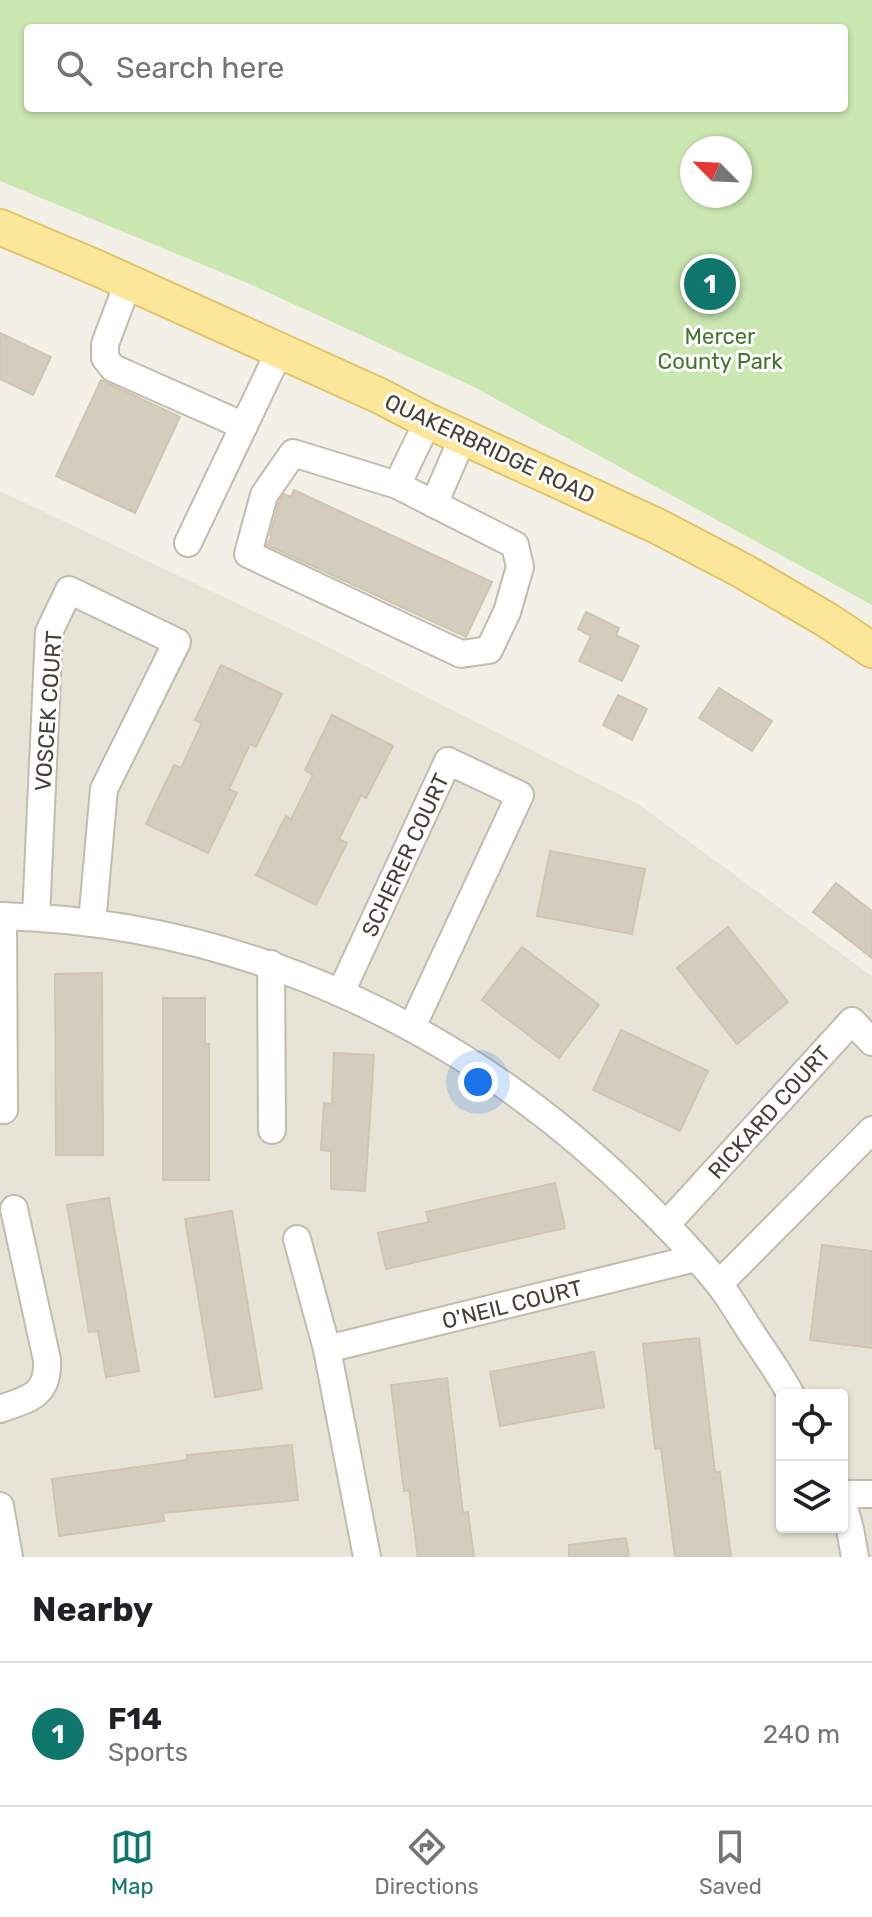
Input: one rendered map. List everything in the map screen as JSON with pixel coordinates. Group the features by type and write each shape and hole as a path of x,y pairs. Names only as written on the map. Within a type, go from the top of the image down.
{"main road":[{"name":"QUAKERBRIDGE ROAD","path":"0,230 97,268 669,532 755,578 872,649"}],"street":[{"path":"128,283 105,344 105,358 113,368 244,426"},
{"path":"188,543 279,352"},
{"path":"397,485 428,421"},
{"path":"434,504 463,437"},
{"path":"293,453 397,485 515,545 520,567 507,612 489,650 461,654 248,554 264,495 293,453"},
{"name":"VOSCEK COURT","path":"36,917 49,632 69,590 177,642 104,789 92,923"},
{"name":"SCHERER COURT","path":"341,992 448,761 520,795 412,1027"},
{"path":"4,1110 2,916 36,917 136,930 214,947 271,964 341,992 412,1027 495,1077 563,1127 614,1172 719,1284 787,1389"},
{"path":"271,964 272,1130"},
{"name":"RICKARD COURT","path":"666,1225 852,1021 872,1042"},
{"path":"719,1284 872,1130"},
{"path":"0,1409 32,1397 43,1387 48,1374 14,1209"},
{"path":"297,1239 327,1349 367,1557"},
{"name":"O'NEIL COURT","path":"327,1349 696,1258"},
{"path":"848,1496 872,1494"},
{"path":"0,1506 9,1557"},
{"path":"848,1521 855,1557"}],"shaded area":[{"path":"0,491 314,640 638,804 872,976 872,1557 0,1557"}],"green space":[{"name":"Mercer County Park","path":"0,0 872,0 872,605 472,386 245,282 0,181"}],"building":[{"path":"0,333 51,357 33,395 0,379"},
{"path":"101,380 180,417 135,513 56,476"},
{"path":"294,490 492,582 466,637 267,545 279,502 284,494 291,497"},
{"path":"586,612 619,628 616,635 639,646 622,681 579,661 591,636 578,629"},
{"path":"221,665 282,694 256,747 250,744 229,789 237,793 208,853 146,824 174,765 181,768 202,723 195,720"},
{"path":"719,688 772,721 752,751 699,718"},
{"path":"618,695 647,709 632,740 603,725"},
{"path":"332,715 393,746 366,798 361,795 339,839 347,843 316,905 256,875 286,816 291,819 313,775 305,770"},
{"path":"550,851 645,869 632,934 537,916"},
{"path":"836,883 872,911 872,958 813,912"},
{"path":"728,927 788,1002 737,1044 677,968"},
{"path":"522,947 599,1005 559,1058 482,1000"},
{"path":"102,973 103,1155 56,1155 55,974"},
{"path":"163,998 205,998 205,1044 209,1044 209,1180 163,1180"},
{"path":"621,1030 708,1071 680,1131 593,1090"},
{"path":"334,1053 374,1055 365,1191 331,1189 331,1151 321,1150 324,1103 332,1104"},
{"path":"555,1183 565,1228 386,1269 378,1233 429,1222 426,1212"},
{"path":"109,1198 139,1371 106,1377 98,1331 89,1332 67,1205"},
{"path":"232,1211 262,1389 215,1397 185,1219"},
{"path":"822,1245 872,1251 872,1348 810,1340"},
{"path":"699,1338 715,1472 720,1472 731,1557 675,1557 661,1448 655,1449 643,1344"},
{"path":"594,1352 604,1407 500,1426 490,1372"},
{"path":"447,1378 463,1513 468,1512 474,1557 418,1557 409,1490 404,1491 391,1385"},
{"path":"292,1445 298,1500 163,1513 164,1521 59,1536 52,1479 187,1460 187,1455"},
{"path":"626,1538 629,1557 569,1557 569,1545"}],"place":[{"name":"F14","path":"710,284"}]}
